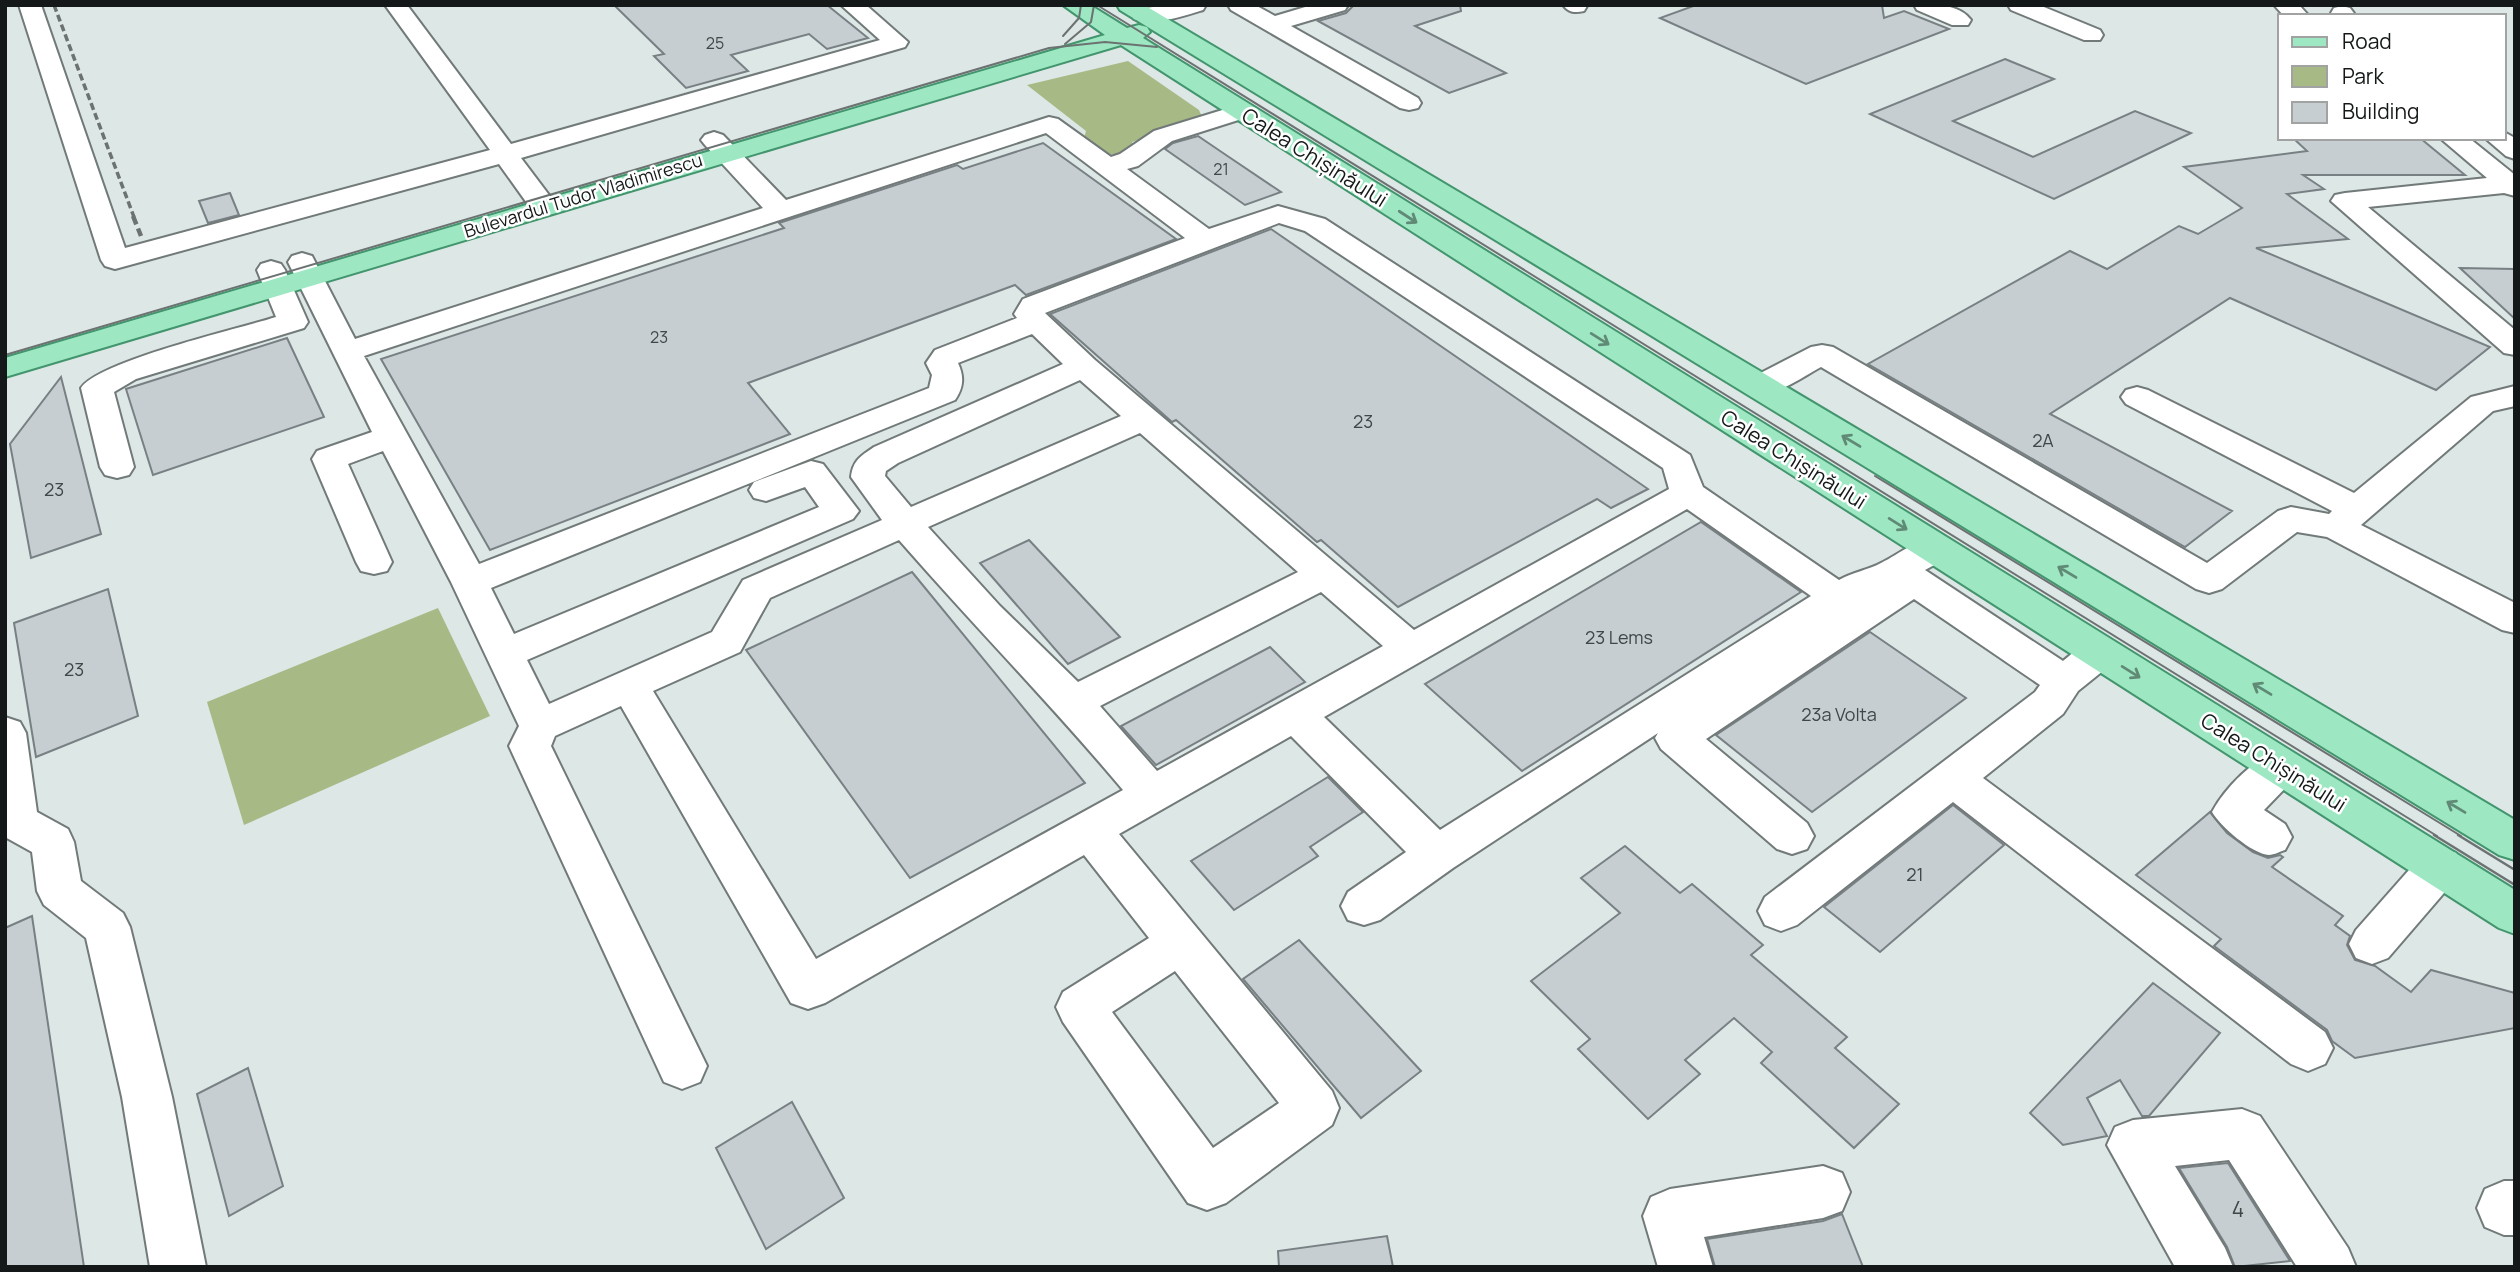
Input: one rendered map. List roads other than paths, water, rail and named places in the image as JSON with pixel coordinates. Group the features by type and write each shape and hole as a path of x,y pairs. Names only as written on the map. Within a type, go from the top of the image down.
{"main road":[{"name":"Calea Chișinăului","path":"1074,5 1138,20 1760,386 2515,842"},
{"name":"Calea Chișinăului","path":"1138,20 1179,73 2515,914"},
{"name":"Bulevardul Tudor Vladimirescu","path":"5,348 274,278 1037,53 1138,20"},
{"path":"1037,53 1060,21"},
{"path":"1037,53 1129,55 1147,59 1179,73"},
{"name":"Bulevardul Tudor Vladimirescu","path":"5,368 274,278"}],"street":[{"path":"30,5 115,260 506,154 897,42 859,6"},
{"path":"396,5 539,200"},
{"path":"1138,20 1195,5"},
{"path":"1239,5 1409,103"},
{"path":"1272,24 1337,5"},
{"path":"1925,5 1960,20"},
{"path":"2019,5 2092,35"},
{"path":"1107,167 1129,160 1163,136 1242,111"},
{"path":"346,352 1049,124 1206,240"},
{"path":"2455,140 2508,178"},
{"path":"2500,140 2515,152"},
{"path":"720,146 780,210"},
{"path":"2508,178 2345,201 2515,346"},
{"path":"1410,648 1084,367 1035,322 1029,314 1034,304 1278,214 1315,225 1678,463 1688,493 1838,597"},
{"path":"305,269 346,352 475,593 539,726"},
{"path":"117,467 97,388 125,372 293,322 274,278"},
{"path":"475,593 944,393 948,375 943,363 946,356 1035,322"},
{"path":"1760,386 1822,354 2209,580 2291,519 2347,518 2482,404 2515,396"},
{"path":"1084,367 886,455 869,466 868,477 904,523 987,616 1073,702 1151,793"},
{"path":"2137,397 2347,518 2515,620"},
{"path":"682,1066 530,746 539,726 726,642 756,589 1143,419"},
{"path":"374,562 329,459 392,436"},
{"path":"475,593 811,472 841,511 504,654"},
{"path":"629,685 808,988 1688,493"},
{"path":"1792,836 1676,738 1900,579 1943,552"},
{"path":"1073,702 1325,574"},
{"path":"1364,906 1437,855 1869,579 1900,579 2064,681"},
{"path":"1781,911 2049,703 2064,681 2100,652"},
{"path":"1294,713 1437,855"},
{"path":"5,733 11,826 52,842 60,891 107,927 147,1097 178,1267"},
{"path":"2270,837 2234,812 2280,766"},
{"path":"1951,777 2308,1048"},
{"path":"1089,829 1182,942 1314,1108 1207,1184 1080,1007 1182,942"},
{"path":"2372,944 2440,866"},
{"path":"2206,1267 2133,1145 2242,1134 2329,1267"},
{"path":"1686,1267 1668,1207 1823,1192"}],"tram line":[{"path":"1063,36 1079,18 1081,5"},
{"path":"1065,44 1091,22 1094,5"},
{"path":"1097,5 2437,836"},
{"path":"5,355 1049,48 1105,42 1157,47"},
{"path":"1875,476 2461,836"},
{"path":"2434,835 2515,885"},
{"path":"2458,835 2515,870"}],"railway":[{"path":"54,5 134,217"},
{"path":"133,216 141,236"}]}
